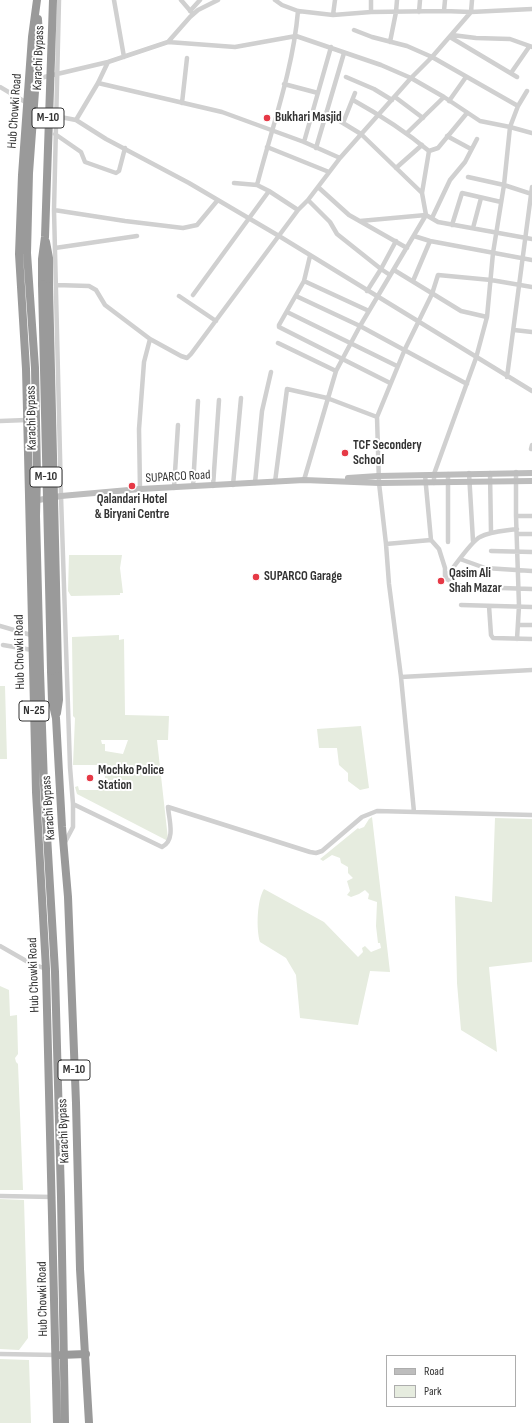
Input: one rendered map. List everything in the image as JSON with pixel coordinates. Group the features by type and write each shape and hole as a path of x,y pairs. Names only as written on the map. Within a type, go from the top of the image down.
{"highway":[{"path":"37,0 39,37 29,174 27,254 35,368 33,501 44,784 55,980 60,1355 66,1423"},
{"name":"Hub Chowki Road","path":"37,0 27,102 19,254 26,369 27,420 33,501 31,635 36,792 46,969 52,1197 60,1355 57,1423"},
{"name":"Karachi Bypass","path":"53,0 54,75 45,237 49,258 55,670 59,700 56,718 68,897 76,1103 80,1269 90,1423"},
{"path":"60,1355 86,1354"}],"street":[{"path":"54,75 59,0"},
{"path":"114,0 124,57"},
{"path":"181,0 192,12"},
{"path":"168,42 200,0"},
{"path":"192,12 218,0"},
{"path":"275,0 282,5 298,11 333,15 371,12 471,12 531,8"},
{"path":"333,15 335,0"},
{"path":"371,0 371,12"},
{"path":"390,42 396,12 396,0"},
{"path":"419,12 420,0"},
{"path":"444,11 445,0"},
{"path":"49,285 89,286 94,288 106,305 150,339 187,358 298,210 308,200 340,158 471,12 472,0"},
{"path":"257,184 273,131 296,36 298,11"},
{"path":"354,30 407,46 432,57 518,106"},
{"path":"36,79 108,62 168,42 235,47 296,36 381,65 411,78 449,100 480,121 532,133"},
{"path":"451,36 510,39 531,47 511,73"},
{"path":"451,36 517,77"},
{"path":"304,142 331,47"},
{"path":"316,148 344,53"},
{"path":"182,103 187,58"},
{"path":"76,120 98,83 108,62"},
{"path":"346,77 393,99 423,118"},
{"path":"449,100 466,77"},
{"path":"98,83 222,112 304,142 340,158"},
{"path":"284,84 318,94"},
{"path":"0,87 27,102"},
{"path":"434,483 434,474 476,358 487,317 493,253 504,185 510,127 518,106 527,91"},
{"path":"355,94 341,121 361,134 422,193"},
{"path":"407,133 444,97"},
{"path":"352,100 407,133 429,151"},
{"path":"429,151 438,148 467,113"},
{"path":"52,116 55,134 55,248 49,285 61,496 70,767 73,804 73,827 64,845"},
{"path":"34,117 52,116 76,120 106,139 183,180 217,201 249,218 476,358 532,390"},
{"path":"55,134 81,152 85,162 116,173 119,171 125,148"},
{"path":"447,136 471,149"},
{"path":"432,218 450,180 464,162 477,139"},
{"path":"396,168 422,145"},
{"path":"267,147 329,172"},
{"path":"304,480 336,371 350,343 426,215 422,193 429,151"},
{"path":"468,177 504,185 532,194"},
{"path":"234,182 257,184 298,210"},
{"path":"318,187 349,215 407,248"},
{"path":"508,377 532,187"},
{"path":"193,295 269,191"},
{"path":"452,225 462,193 501,202"},
{"path":"473,228 481,198"},
{"path":"308,200 330,222 337,234 390,275"},
{"path":"54,210 183,228 197,226 217,201"},
{"path":"360,221 426,215 438,222 532,239"},
{"path":"55,248 137,236"},
{"path":"414,236 430,241 523,257 532,260"},
{"path":"367,291 396,241"},
{"path":"413,281 430,241"},
{"path":"310,256 304,281 279,327 390,383"},
{"path":"394,270 461,311 487,317"},
{"path":"414,812 401,677 389,584 378,476 377,417 397,366 432,294 438,275 491,280 532,287"},
{"path":"304,281 369,311"},
{"path":"179,296 216,321"},
{"path":"296,296 405,349 467,384"},
{"path":"287,312 397,366"},
{"path":"514,330 532,332"},
{"path":"140,489 139,421 144,362 150,339"},
{"path":"278,343 336,371"},
{"path":"255,484 262,411 271,372"},
{"path":"275,482 286,390 289,388 327,398 377,417"},
{"path":"234,485 241,398"},
{"path":"213,486 219,400"},
{"path":"193,486 198,401"},
{"path":"0,421 27,420"},
{"path":"174,488 178,425"},
{"path":"516,472 519,589 517,639"},
{"path":"490,473 491,532"},
{"name":"SUPARCO Road","path":"329,480 434,474 532,473"},
{"path":"448,474 448,542"},
{"path":"469,474 473,541"},
{"path":"425,475 431,540 439,549 445,568 445,578"},
{"name":"SUPARCO Road","path":"33,501 61,496 140,489 255,484 304,480 379,483 434,483 516,480 532,481"},
{"path":"516,516 532,516"},
{"path":"445,578 473,541 480,537 491,532 517,532 532,534"},
{"path":"386,544 431,540"},
{"path":"491,551 532,552"},
{"path":"460,559 485,568 532,571"},
{"path":"445,578 457,585 471,587 532,589"},
{"path":"461,605 532,607"},
{"path":"489,606 491,637 532,639"},
{"path":"518,625 532,625"},
{"path":"0,626 31,635"},
{"path":"3,645 32,650"},
{"path":"401,677 532,670"},
{"path":"73,804 162,847 167,844 171,837 168,807 316,853 322,850 362,817 377,811 532,815"},
{"path":"0,946 28,962 46,969"},
{"path":"0,1196 52,1197"},
{"path":"0,1354 60,1355"}],"green space":[{"path":"69,555 122,555 120,568 123,593 120,593 120,595 71,596 68,591"},
{"path":"119,635 119,640 124,639 125,715 169,716 168,740 157,740 168,839 166,840 77,794 75,787 78,786 79,790 105,790 105,765 73,765 75,718 73,716 72,637","holes":["101,740 128,740 123,754 105,751 105,744 102,744"]},
{"path":"0,686 5,686 7,759 0,759"},
{"path":"361,726 369,788 360,790 348,781 348,773 339,765 337,748 319,748 317,729"},
{"path":"372,817 390,972 370,971 358,1025 300,1018 296,975 286,958 260,942 258,915 262,894 264,889 324,922 358,957 363,952 362,948 365,946 371,952 381,948 380,943 378,943 376,926 377,902 368,899 369,894 365,890 351,897 347,895 350,891 347,881 353,878 348,873 348,867 341,863 340,858 332,855 323,861 320,859 358,828 364,827"},
{"path":"495,818 532,819 532,962 489,967 497,1052 461,1030 457,983 455,896 492,902"},
{"path":"0,986 9,990 10,1016 17,1015 18,1054 15,1058 18,1064 23,1190 0,1190"},
{"path":"0,1199 24,1200 28,1338 19,1350 0,1349"},
{"path":"0,1359 29,1360 31,1423 0,1423"}],"place":[{"name":"Bukhari Masjid","path":"267,118"},
{"name":"TCF Secondery School","path":"345,453"},
{"name":"Qalandari Hotel & Biryani Centre","path":"132,486"},
{"name":"SUPARCO Garage","path":"256,577"},
{"name":"Qasim Ali Shah Mazar","path":"441,581"},
{"name":"Mochko Police Station","path":"90,778"}]}
